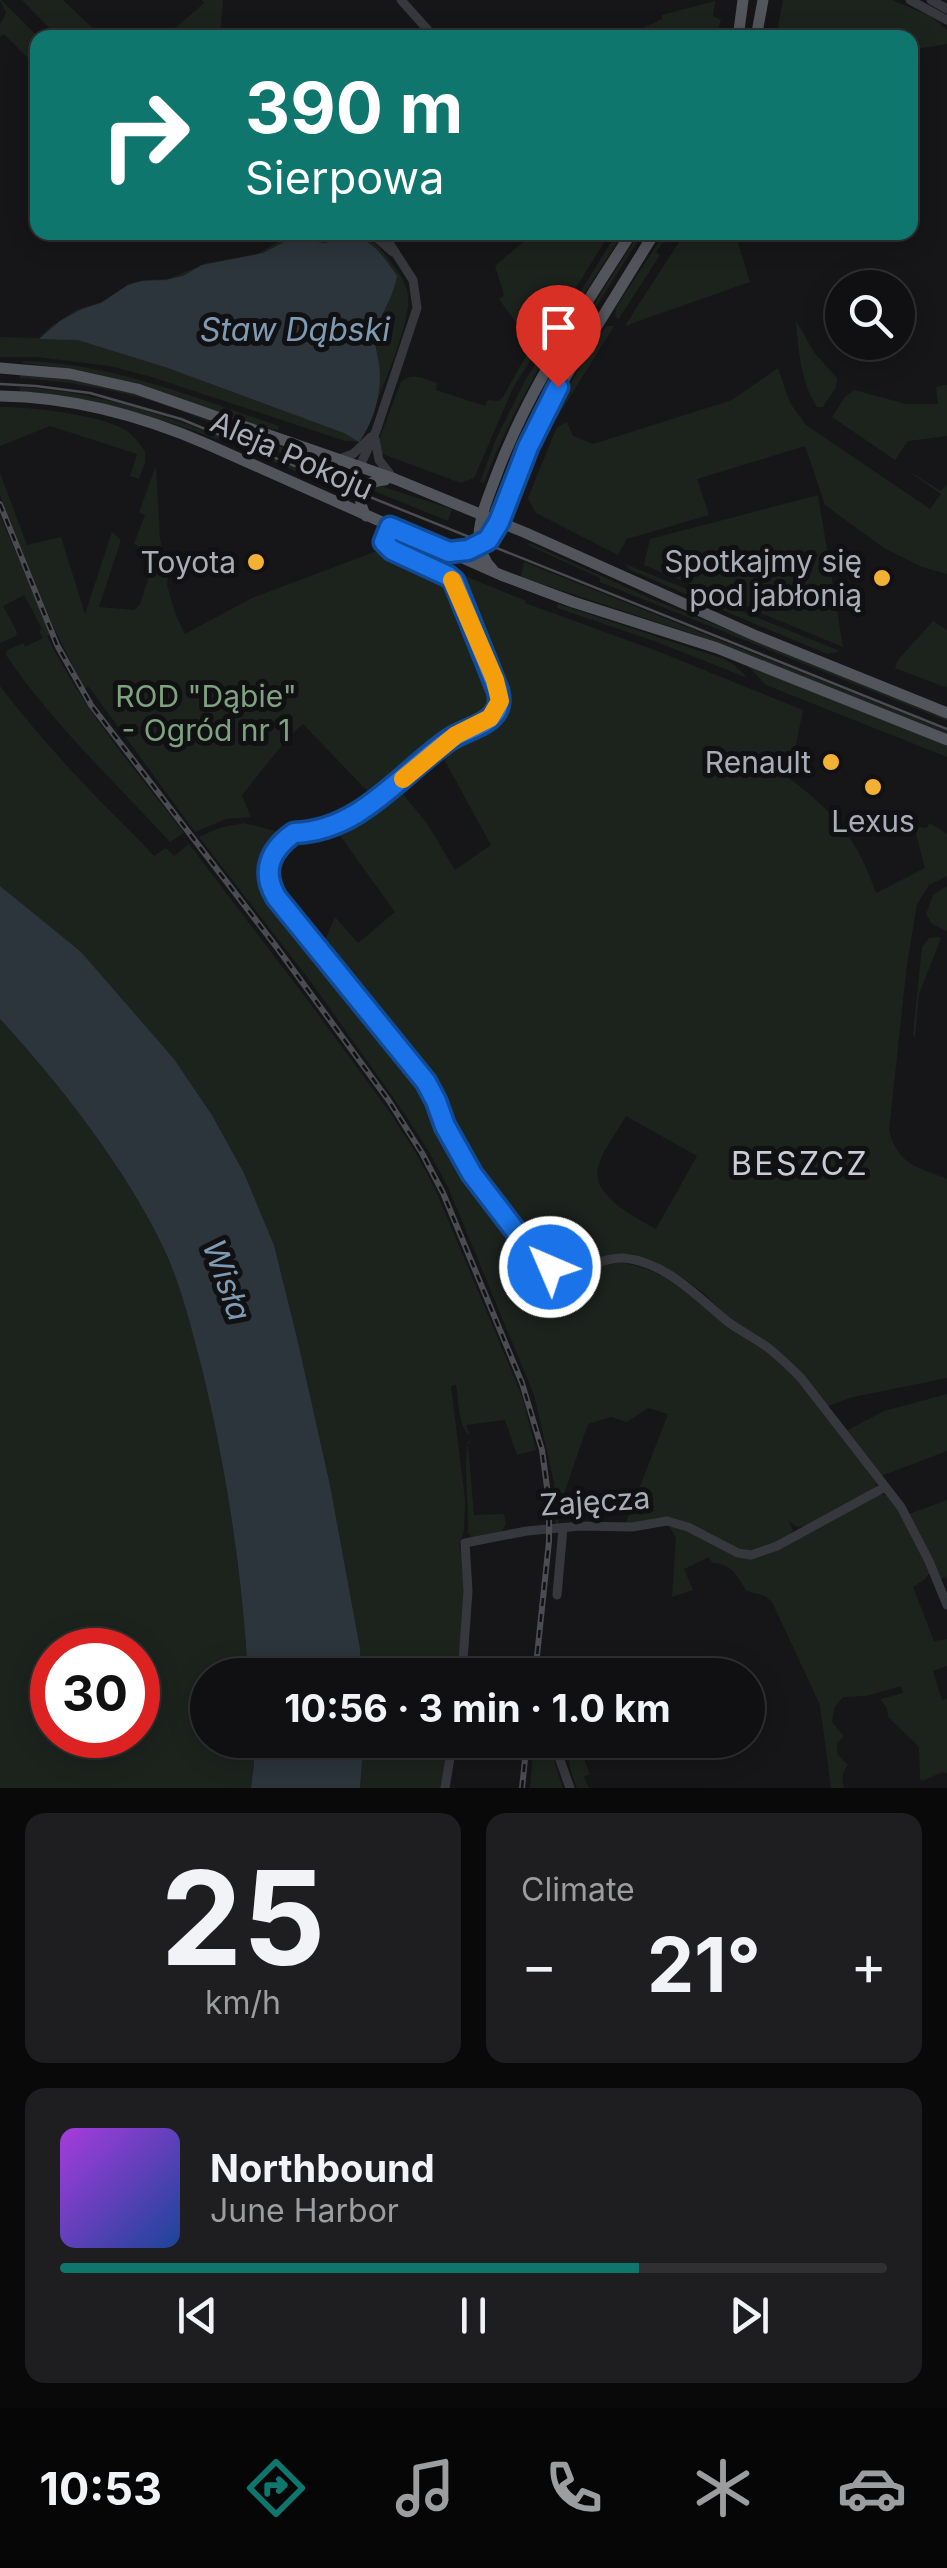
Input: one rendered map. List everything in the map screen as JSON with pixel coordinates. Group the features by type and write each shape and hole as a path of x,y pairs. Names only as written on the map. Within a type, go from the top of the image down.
{"main road":[{"path":"739,30 742,0"},
{"path":"757,30 763,0"},
{"path":"501,576 487,564 480,546 483,515 504,456 528,402 627,240"},
{"path":"449,552 480,546 492,536 553,397 650,240"},
{"name":"Aleja Pokoju","path":"0,368 70,374 137,389 395,480 754,635 947,712"},
{"name":"Aleja Pokoju","path":"0,396 77,403 150,422 501,576 717,648 947,740"},
{"path":"366,516 360,499 364,487 378,480 395,480"}],"street":[{"path":"401,0 428,30"},
{"path":"910,0 947,20"},
{"path":"932,0 947,8"},
{"path":"379,240 398,258"},
{"path":"342,505 376,431 417,308 414,284 387,240"},
{"path":"334,459 353,454 376,431"},
{"path":"376,431 377,455 395,480"},
{"path":"390,527 384,542 389,548 448,576 456,584 498,691 498,707 490,718 456,735 351,817 314,832 294,833 280,844 271,856 268,875 274,892 426,1082 472,1174 534,1255 550,1267 564,1269 623,1258 672,1276 788,1364 908,1520 947,1606"},
{"name":"Zajęcza","path":"463,1658 468,1591 465,1542 527,1531 632,1528 674,1522 738,1553 751,1555 776,1546 885,1487"},
{"path":"557,1595 563,1528"},
{"path":"444,1788 450,1758"},
{"path":"560,1758 570,1788"}],"green space":[{"path":"0,0 31,30 28,58 4,34 0,37 0,24 6,13"},
{"path":"22,0 63,0 95,30 51,30"},
{"path":"202,0 223,0 221,30 173,30 204,3"},
{"path":"783,0 892,0 930,16 947,30 947,44 918,49 918,30 777,30"},
{"path":"715,1 713,16 721,20 718,30 639,30 662,19 662,15"},
{"name":"Staw Dąbski","path":"282,240 370,240 401,276 408,308 399,344 359,442 345,441 110,366 37,357 0,357 0,337 39,338 76,310 101,302 129,284 168,279 207,263 257,254"},
{"path":"606,240 513,388 474,478 461,483 380,453 380,437 405,379 414,376 437,383 436,390 485,406 488,400 503,397 531,347 499,299 504,295 495,266 523,242"},
{"path":"613,240 617,240 543,361 511,420 484,483 480,482 526,379"},
{"path":"635,240 639,240 549,389 504,489 501,488 546,389"},
{"path":"680,240 737,240 750,282 626,324"},
{"path":"663,242 656,252 660,255 618,320 617,306 658,243"},
{"path":"796,321 814,352 837,378 836,387 823,407 817,407 804,377"},
{"path":"614,326 555,421 546,425 601,332"},
{"path":"24,361 122,375 279,426 278,430 114,379"},
{"path":"778,368 790,403 806,425 930,509 941,494 904,468 941,491 947,484 947,574 922,567 884,548 825,505 805,446 697,479 709,515 627,539 618,555 536,513 528,498 557,427 567,422 573,436 593,444 732,400"},
{"path":"20,374 69,379 139,395 351,472 348,481 149,400 85,386 20,378"},
{"path":"947,385 947,436 908,441 895,460 832,417 854,390 906,404 938,404 936,387"},
{"path":"20,387 105,400 146,411 226,439 345,489 338,490 183,427 103,404 20,391"},
{"path":"0,407 62,412 122,428 145,451 139,479 130,476 137,454 50,426 0,446"},
{"name":"ROD \"Dąbie\" - Ogród nr 1","path":"156,466 167,585 185,634 252,598 382,549 442,580 461,633 470,630 495,691 494,707 483,719 455,732 374,798 303,724 242,795 251,817 226,819 195,832 89,687 84,688 52,624 0,495 0,473 27,545 61,537 85,614 112,532 120,543 99,607 134,610 140,604 154,562 134,544 145,515 139,512"},
{"path":"377,485 452,509 448,521 367,488"},
{"path":"818,495 843,647 644,565 650,539"},
{"path":"0,515 61,663 110,738 184,833 170,842 63,728 6,655 7,650 43,638 24,595 3,606 17,632 0,643"},
{"path":"529,543 654,600 947,721 600,582 600,578"},
{"path":"390,545 525,603 803,710 789,778 843,828 876,893 925,868 914,826 926,828 930,823 947,834 947,876 929,885 917,904 889,1130 903,1158 947,1179 947,1378 853,1397 826,1407 807,1381 679,1275 628,1255 576,1264 553,1263 542,1258 477,1173 432,1082 322,947 335,917 358,943 395,912 336,830 373,809 398,788 426,822 455,870 491,845 440,752 488,725 500,714 504,703 494,662 464,589 455,578","holes":["626,1116 697,1156 656,1229 616,1204 600,1186 597,1175 604,1152"]},
{"path":"524,562 947,731 947,735 693,634 521,577"},
{"path":"625,564 840,651 828,654 655,581"},
{"path":"558,604 724,659 748,678 557,608"},
{"path":"933,621 947,630 947,688 895,668"},
{"path":"746,664 947,746 947,757 766,685"},
{"path":"0,686 63,762 154,856 166,848 174,856 189,844 312,1006 417,1155 436,1191 522,1396 536,1450 517,1455 505,1420 466,1425 470,1436 461,1420 456,1385 451,1386 465,1500 464,1531 459,1546 465,1593 460,1658 360,1658 330,1485 298,1342 274,1245 244,1173 212,1115 174,1059 0,886"},
{"path":"244,823 283,833 267,861 271,895 422,1084 456,1156 528,1253 572,1272 621,1262 674,1281 765,1349 799,1381 876,1480 876,1487 806,1526 797,1527 788,1520 793,1530 789,1535 756,1552 742,1552 680,1521 625,1525 668,1414 648,1408 627,1422 611,1417 588,1424 559,1508 556,1530 554,1482 534,1395 448,1187 402,1110 311,982 199,837"},
{"path":"947,886 947,931 932,924 926,914 933,895"},
{"path":"929,938 941,938 919,994 915,1037 922,947"},
{"path":"0,1019 68,1099 111,1158 149,1219 181,1292 225,1480 247,1658 190,1658 190,1758 254,1758 251,1788 0,1788"},
{"path":"947,1394 947,1451 881,1476 844,1432 884,1411"},
{"path":"471,1441 468,1445 474,1515 504,1514 506,1523 502,1532 472,1538 468,1533 466,1476 468,1442"},
{"path":"879,1494 887,1496 898,1509 931,1572 913,1587 934,1641 947,1639 947,1666 933,1671 942,1700 947,1699 947,1773 920,1779 919,1747 888,1717 880,1699 903,1693 901,1686 866,1696 843,1697 834,1708 832,1722 844,1736 837,1744 837,1754 848,1765 844,1770 844,1788 831,1788 820,1705 772,1602 747,1591 733,1572 712,1563 709,1557 684,1569 693,1590 672,1597 676,1538 667,1522 751,1556"},
{"path":"947,1500 947,1576 941,1579 909,1514"},
{"path":"362,1758 446,1758 441,1788 360,1788"},
{"path":"532,1758 554,1758 563,1788 530,1788"},
{"path":"569,1758 583,1758 590,1774 584,1777 589,1788 577,1788"}],"water":[{"name":"Staw Dąbski","path":"363,240 397,276 376,332 380,369 377,403 359,442 168,368 78,340 39,339 60,321 101,303 128,285 183,276 202,265 263,253 286,241"},
{"name":"Wisła","path":"0,886 81,952 174,1059 212,1115 244,1173 274,1245 330,1485 360,1658 247,1658 225,1480 201,1365 170,1263 149,1219 111,1158 68,1099 0,1019"},
{"path":"254,1758 362,1758 360,1788 251,1788"}],"tram line":[{"path":"0,384 90,393 181,419 947,729"}],"railway":[{"path":"0,504 57,645 91,705 389,1101 443,1193 522,1383 542,1450 549,1541 537,1658"},
{"path":"522,1788 525,1758"}],"slow traffic":[{"path":"403,779 456,735 486,722 495,714 500,701 495,680 452,580"}],"place":[{"name":"Toyota","path":"256,562"},
{"name":"Spotkajmy się pod jabłonią","path":"882,578"},
{"name":"Renault","path":"831,762"},
{"name":"Lexus","path":"873,787"}],"district":[{"name":"BESZCZ","path":"800,1163"}],"route":[{"path":"550,1267 534,1255 472,1174 426,1082 276,897 268,870 274,852 285,839 351,817 456,735 495,714 500,701 498,691 454,581 392,550 384,542 390,527 449,552 468,550 488,540 558,387"}]}
